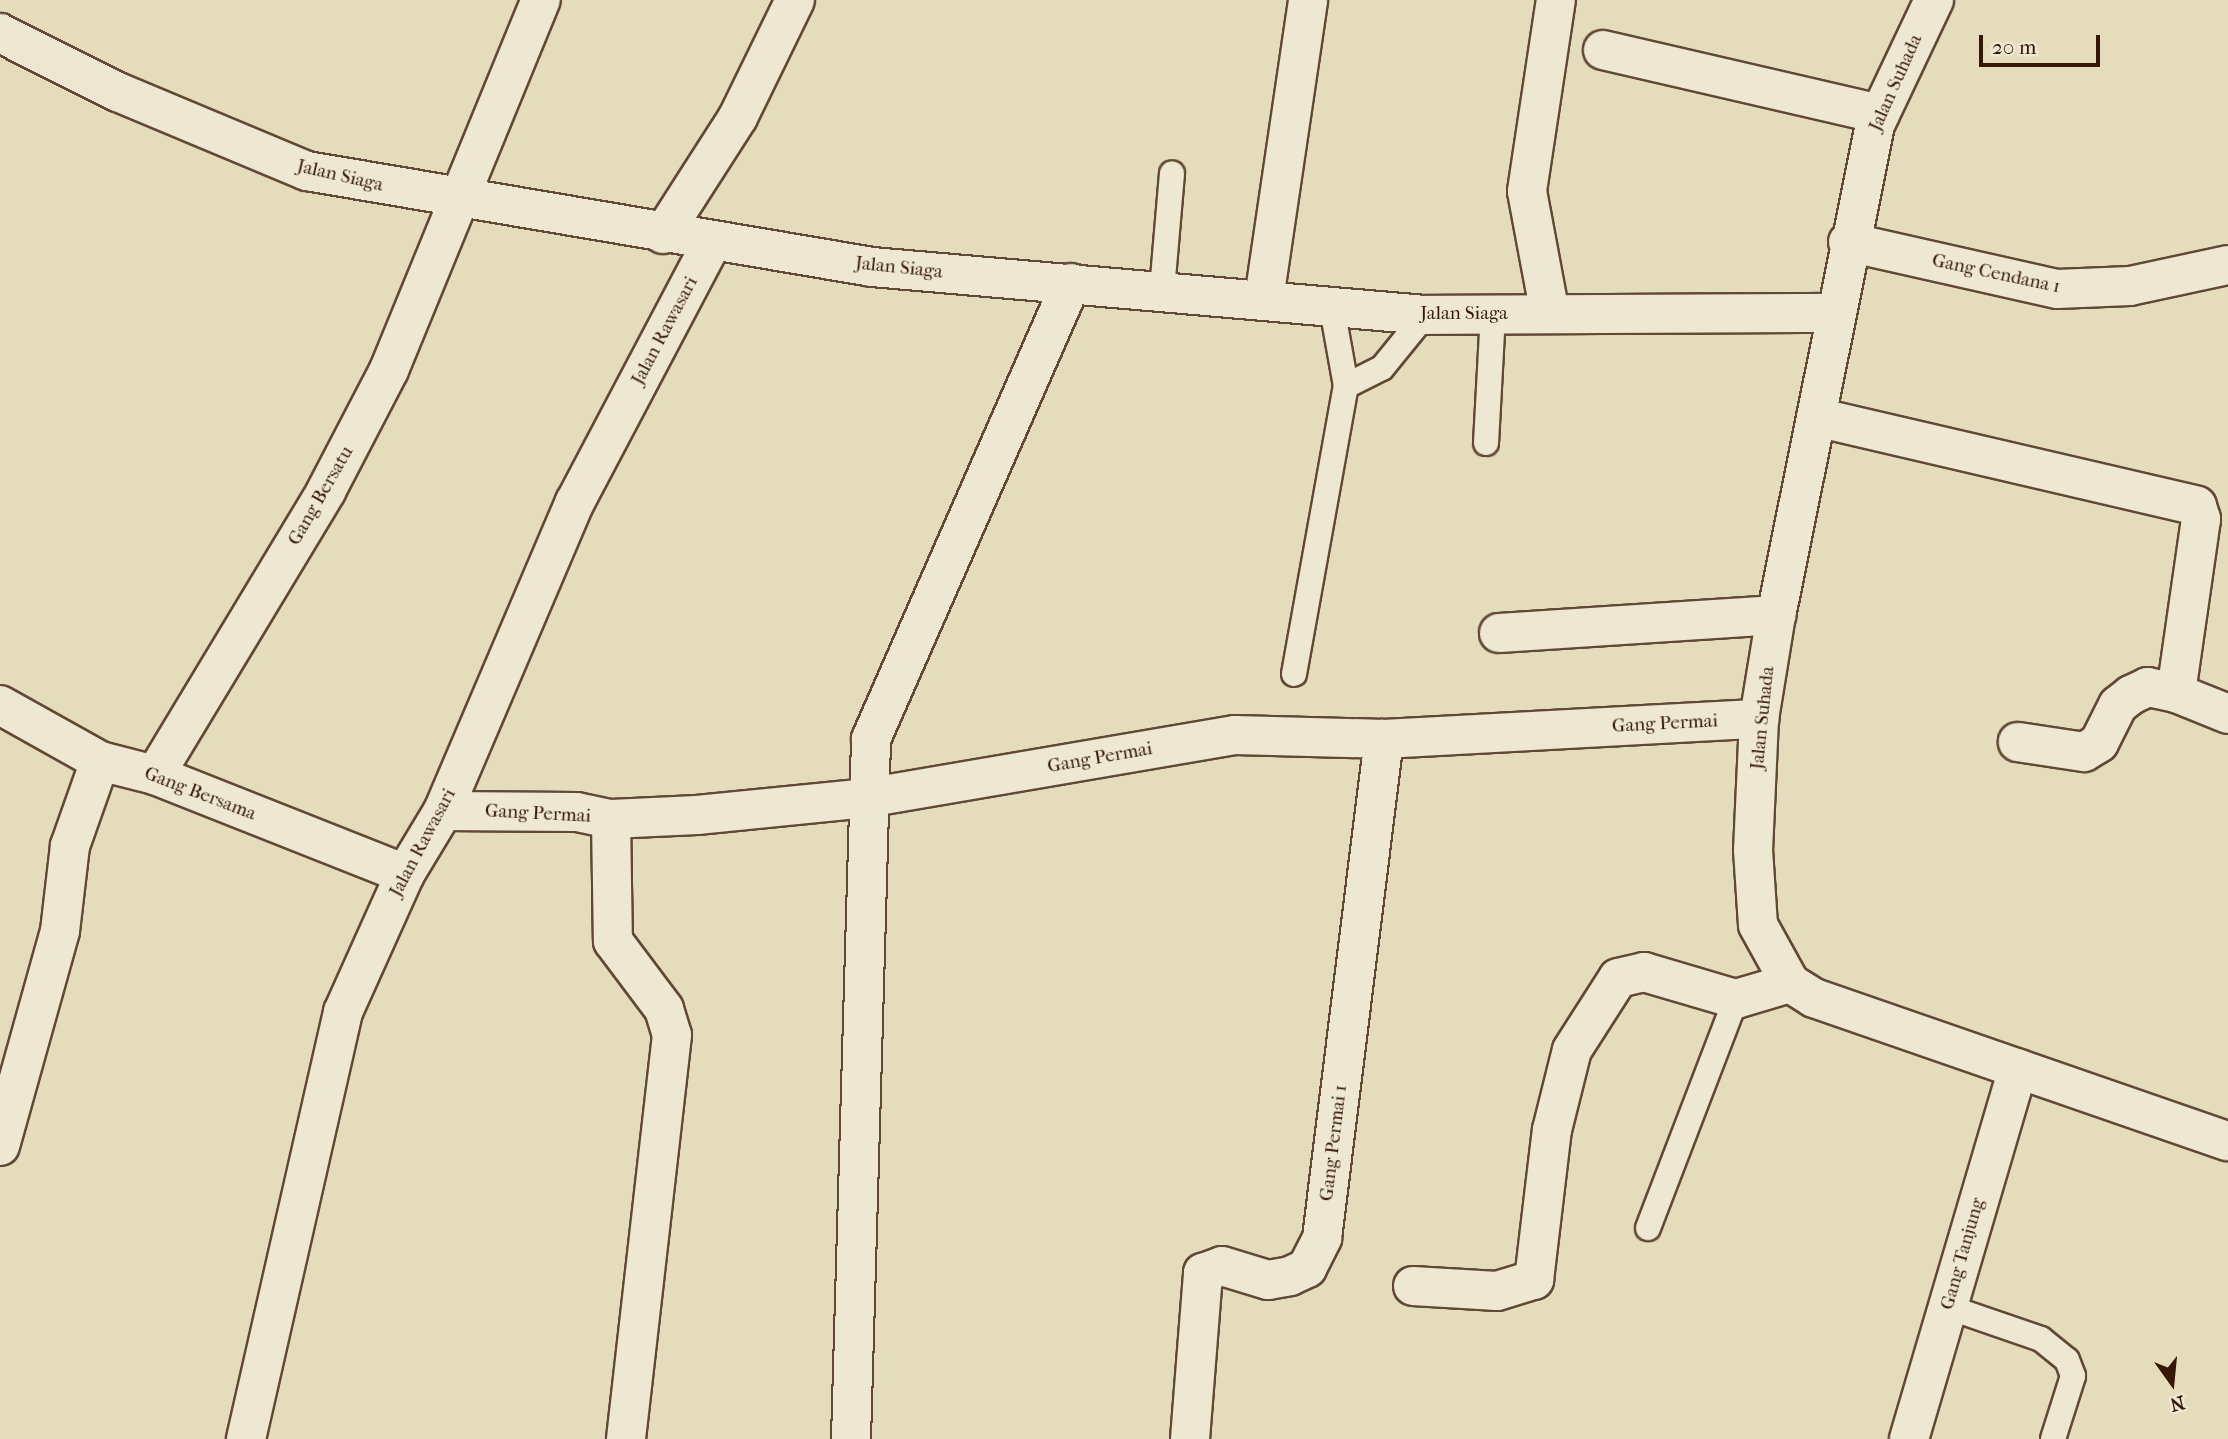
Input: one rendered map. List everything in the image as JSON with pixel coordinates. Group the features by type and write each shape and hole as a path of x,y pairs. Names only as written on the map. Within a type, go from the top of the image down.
{"street":[{"name":"Gang Bersatu","path":"155,775 326,491 389,370 455,200 541,0"},
{"path":"663,234 738,117 795,0"},
{"path":"1265,299 1308,0"},
{"path":"1550,314 1527,191 1556,0"},
{"name":"Jalan Suhada","path":"1934,0 1880,114 1848,242 1776,615 1759,719 1753,899 1764,946 1790,983 1832,1006 2228,1141"},
{"name":"Jalan Siaga","path":"0,33 118,92 307,171 455,200 873,267 1162,290 1265,299 1332,309 1425,315 1834,313"},
{"path":"1603,50 1880,114"},
{"name":"Jalan Rawasari","path":"246,1439 342,1012 405,874 443,811 575,502 712,242"},
{"name":"Gang Cendana 1","path":"1848,242 2057,289 2130,286 2228,265"},
{"path":"851,1439 866,798 871,739 894,676 1071,283"},
{"path":"1816,417 2197,506 2201,519 2176,693"},
{"path":"1499,632 1776,615"},
{"path":"2018,742 2084,752 2099,743 2118,705 2148,687 2176,693 2228,713"},
{"name":"Gang Bersama","path":"0,705 100,761 155,775 405,874"},
{"name":"Gang Permai","path":"443,811 577,812 611,819 866,798 1235,734 1384,739 1759,719"},
{"name":"Gang Permai 1","path":"1190,1439 1203,1273 1222,1266 1268,1280 1290,1276 1307,1268 1322,1238 1384,739"},
{"path":"0,1146 60,931 70,846 100,761"},
{"path":"611,819 614,941 664,1009 672,1035 626,1439"},
{"path":"1413,1286 1497,1291 1534,1280 1552,1130 1572,1050 1618,978 1644,972 1736,999 1790,983"},
{"name":"Gang Tanjung","path":"1909,1439 2018,1069"}],"lane":[{"path":"1162,290 1172,173"},
{"path":"1294,674 1346,386 1332,309"},
{"path":"1486,443 1493,314"},
{"path":"1346,386 1382,368 1425,315"},
{"path":"1648,1228 1736,999"},
{"path":"1948,1307 2041,1339 2067,1360 2073,1376 2053,1439"}]}
